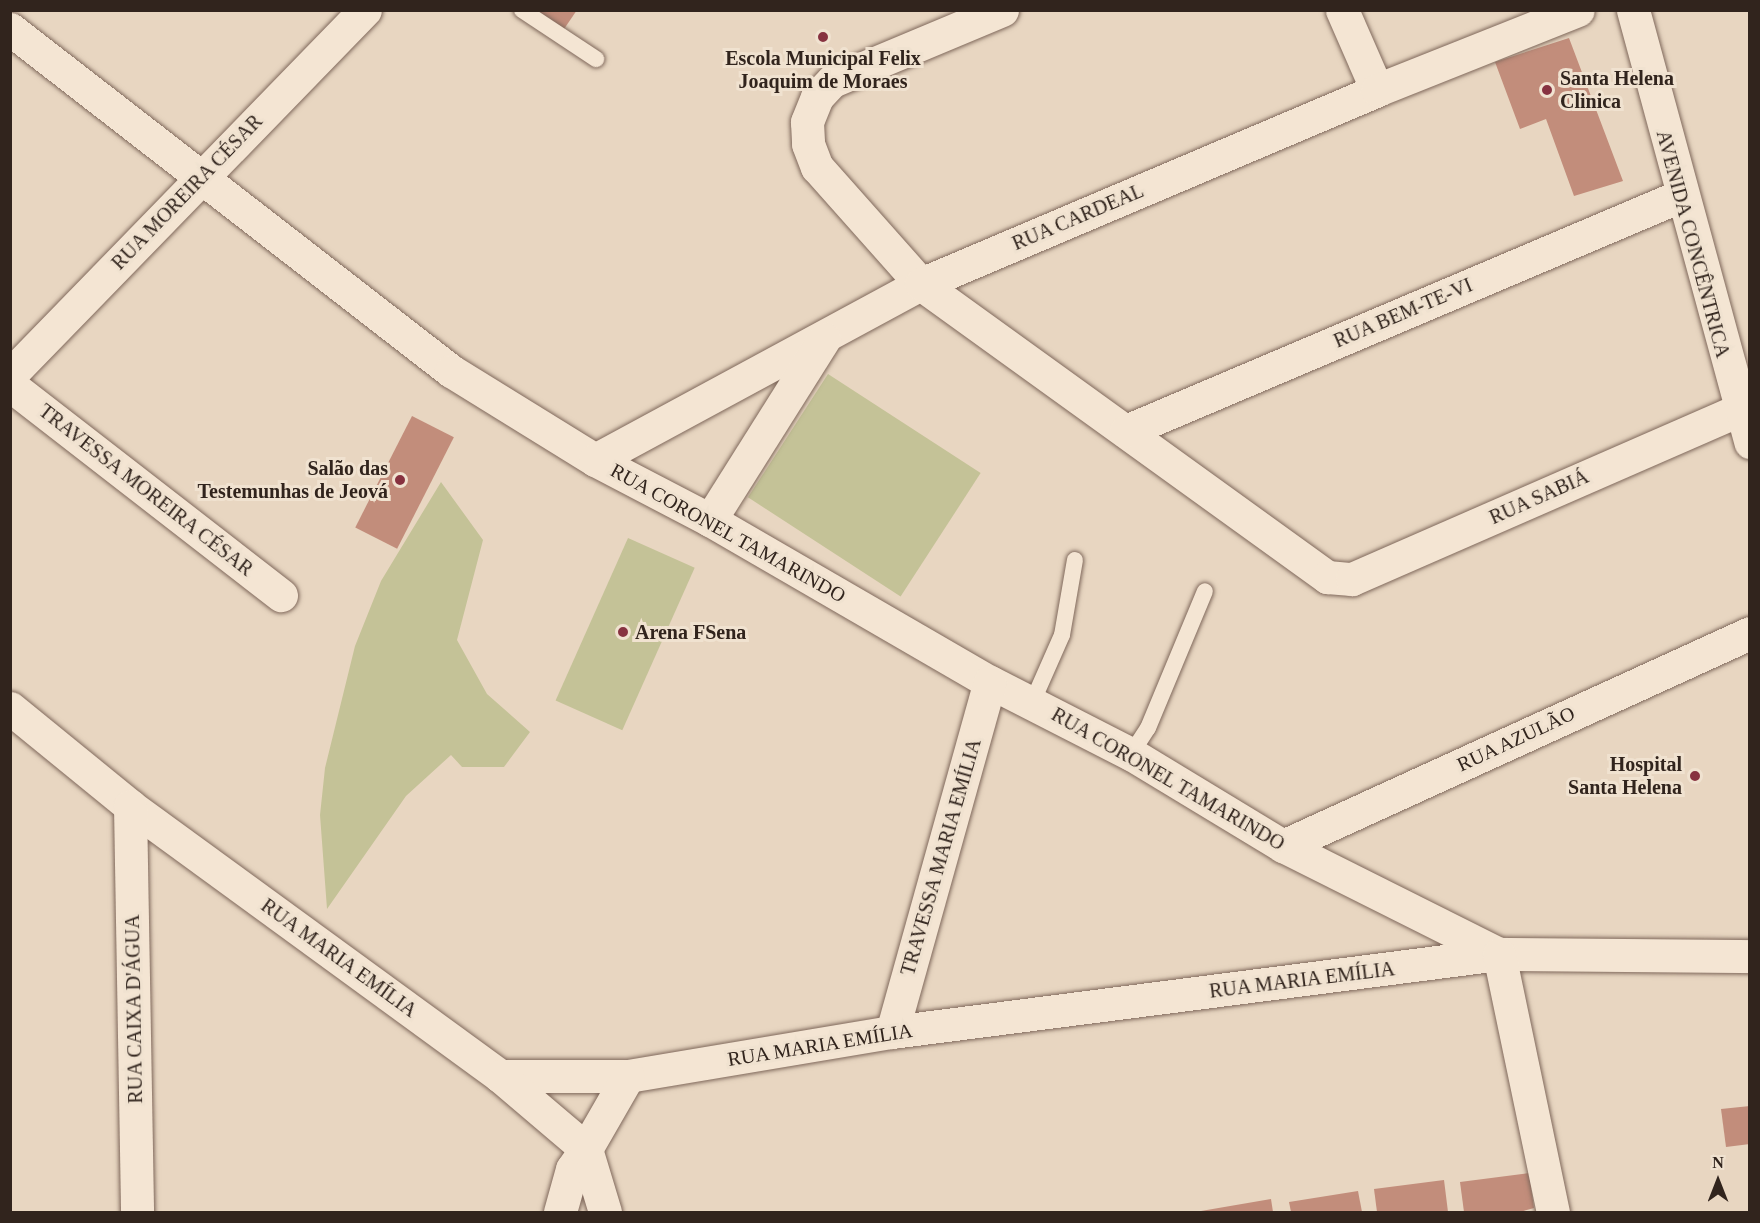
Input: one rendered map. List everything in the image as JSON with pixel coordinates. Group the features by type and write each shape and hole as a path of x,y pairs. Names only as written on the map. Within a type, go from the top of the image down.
{"street":[{"name":"RUA MOREIRA CÉSAR","path":"10,375 365,10"},
{"path":"1002,10 832,81 817,97 807,122 808,144 817,167 921,284 1126,431"},
{"path":"1342,10 1377,90"},
{"name":"RUA CARDEAL","path":"595,460 921,284 1377,90 1578,10"},
{"name":"AVENIDA CONCÊNTRICA","path":"1633,10 1680,196 1738,410 1749,442"},
{"name":"RUA CORONEL TAMARINDO","path":"10,29 203,176 451,371 595,460 710,520 990,682 1131,754 1283,846 1499,954"},
{"name":"RUA BEM-TE-VI","path":"1126,431 1680,196"},
{"path":"710,520 825,337"},
{"name":"TRAVESSA MOREIRA CÉSAR","path":"10,385 280,595"},
{"name":"RUA SABIÁ","path":"1126,431 1327,577 1338,580 1352,579 1738,410"},
{"name":"RUA AZULÃO","path":"1283,846 1749,633"},
{"name":"TRAVESSA MARIA EMÍLIA","path":"892,1032 990,682"},
{"name":"RUA MARIA EMÍLIA","path":"10,708 130,806 500,1076 628,1076 892,1032 1499,954 1749,956"},
{"name":"RUA CAIXA D'ÁGUA","path":"130,806 137,1212"},
{"path":"1499,954 1552,1212"},
{"path":"500,1076 586,1149 605,1212"},
{"path":"560,1212 572,1169 628,1076"}],"lane":[{"path":"522,10 596,59"},
{"path":"1032,703 1062,635 1075,560"},
{"path":"1131,754 1148,728 1205,591"}],"shaded area":[{"path":"828,374 981,473 901,596 748,497"},
{"path":"441,482 483,540 457,640 487,694 530,732 504,767 462,767 451,755 406,796 327,909 320,815 325,768 355,646 381,581"},
{"name":"Arena FSena","path":"628,538 695,568 622,730 556,701"}],"building":[{"path":"531,10 577,10 562,32"},
{"name":"Santa Helena Clinica","path":"1569,38 1623,181 1574,196 1546,119 1520,129 1495,62"},
{"name":"Salão das Testemunhas de Jeová","path":"412,416 454,437 397,549 355,527"},
{"path":"1750,1106 1750,1144 1726,1147 1721,1109"},
{"path":"1529,1173 1534,1208 1520,1212 1464,1212 1460,1182"},
{"path":"1444,1180 1448,1212 1377,1212 1374,1189"},
{"path":"1358,1191 1362,1212 1291,1212 1289,1202"},
{"path":"1271,1199 1273,1212 1201,1211"}],"place":[{"name":"Escola Municipal Felix Joaquim de Moraes","path":"823,37"},
{"name":"Santa Helena Clinica","path":"1547,90"},
{"name":"Salão das Testemunhas de Jeová","path":"400,480"},
{"name":"Arena FSena","path":"623,632"},
{"name":"Hospital Santa Helena","path":"1695,776"}]}
